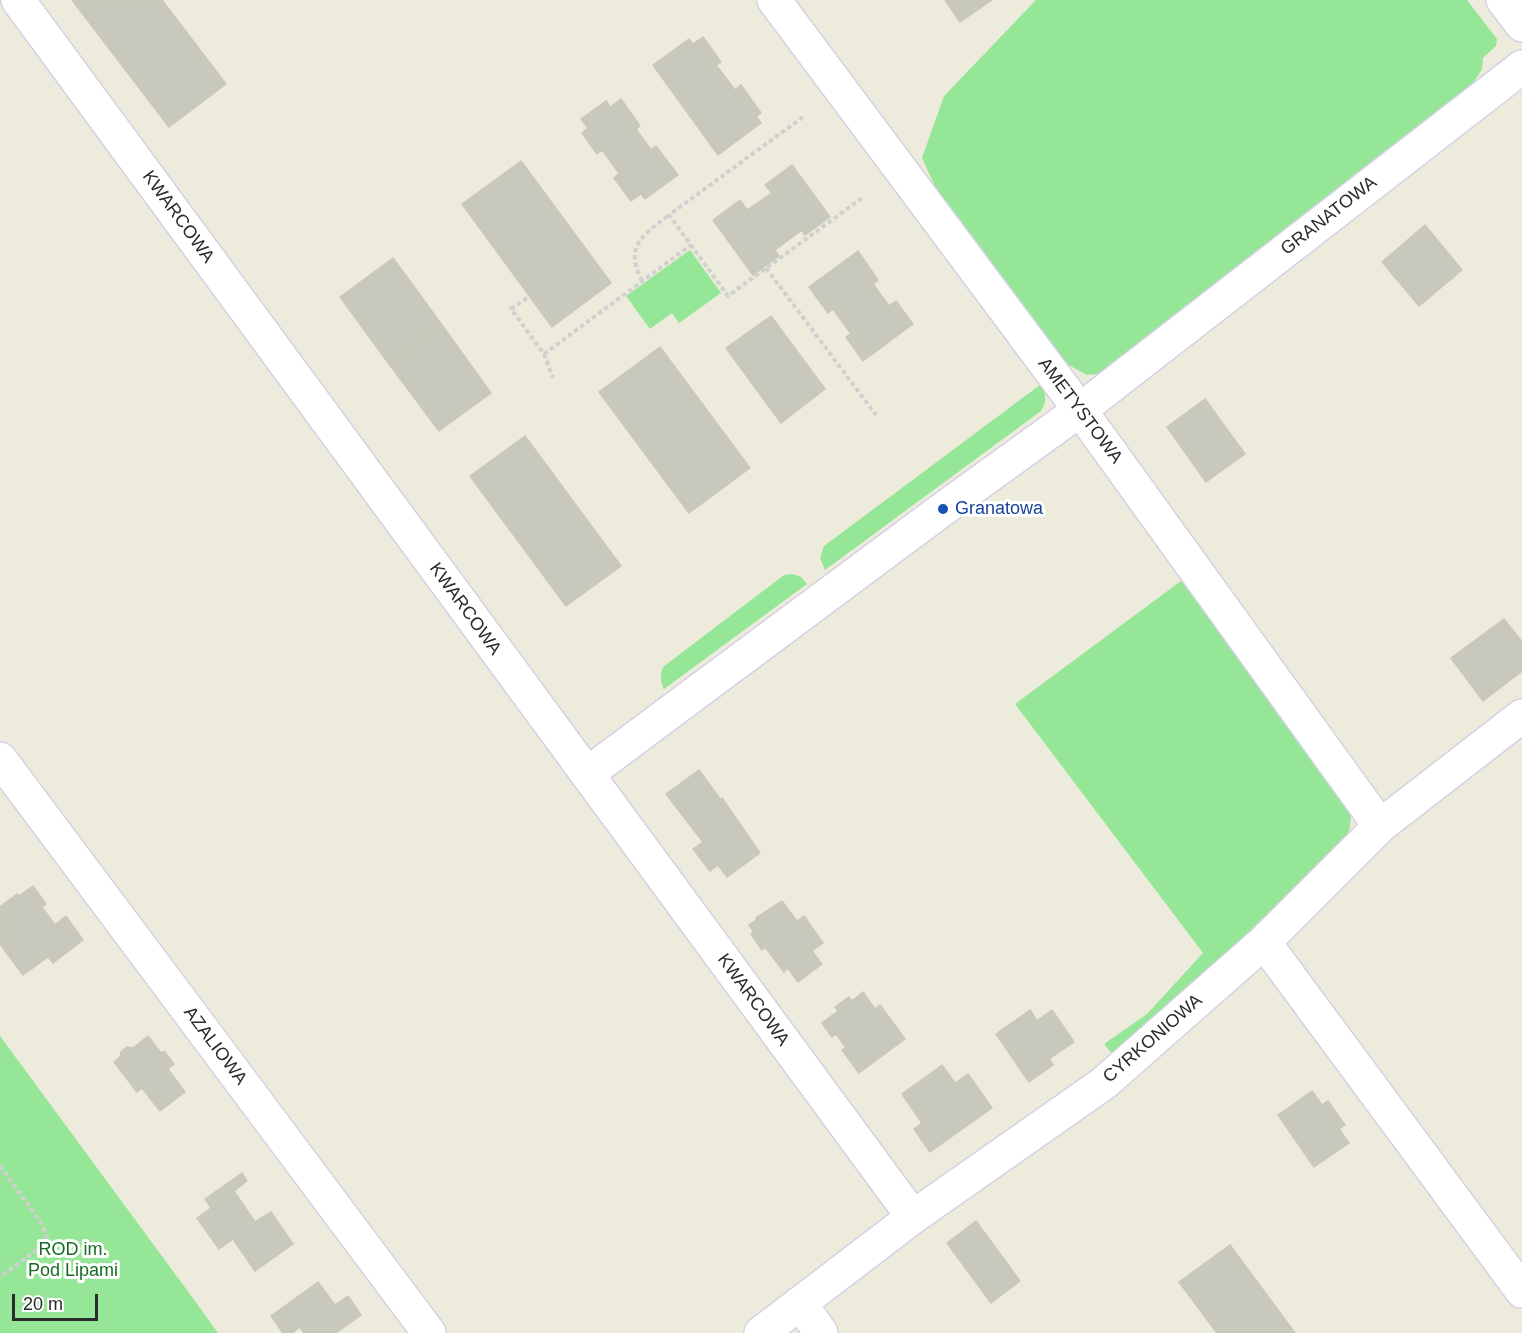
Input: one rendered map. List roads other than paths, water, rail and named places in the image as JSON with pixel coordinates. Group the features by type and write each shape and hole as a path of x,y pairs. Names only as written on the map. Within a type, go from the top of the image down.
{"street":[{"name":"KWARCOWA","path":"18,0 913,1217"},
{"name":"AMETYSTOWA","path":"774,0 1080,410 1380,826"},
{"path":"1503,0 1522,25"},
{"name":"GRANATOWA","path":"587,774 1080,410 1522,67"},
{"name":"CYRKONIOWA","path":"761,1333 913,1217 1104,1083 1264,942 1380,826 1522,716"},
{"name":"AZALIOWA","path":"0,759 429,1333"},
{"path":"1264,942 1522,1291"},
{"path":"800,1303 821,1333"}],"place":[{"name":"Granatowa","path":"943,509"}],"park label":[{"name":"ROD im. Pod Lipami","path":"73,1260"}]}
